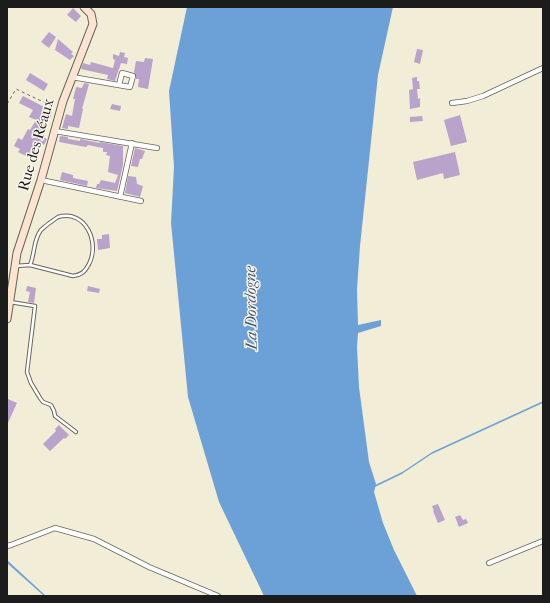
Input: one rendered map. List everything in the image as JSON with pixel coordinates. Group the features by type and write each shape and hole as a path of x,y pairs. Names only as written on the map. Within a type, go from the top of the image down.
{"street":[{"name":"Rue des Réaux","path":"7,319 17,253 41,180 60,111 93,24 91,14 84,7"},
{"path":"452,103 467,101 483,96 543,68"},
{"path":"72,77 119,85"},
{"path":"55,131 157,148"},
{"path":"120,197 132,143"},
{"path":"41,180 141,200"},
{"path":"7,546 55,528 94,539 149,567 218,596"},
{"path":"489,563 543,541"}],"lane":[{"path":"15,266 30,265 73,276 80,275 86,269 93,257 91,234 85,224 74,218 64,216 57,218 41,229 30,265"},
{"path":"9,302 35,306 27,372 31,383 42,402 51,405 55,416 76,432"}],"path":[{"path":"7,104 16,89 60,111"}],"water":[{"name":"La Dordogne","path":"187,7 393,7 378,75 360,246 357,289 358,325 381,320 381,326 358,333 357,347 359,387 369,462 376,484 374,492 383,523 394,550 417,596 264,596 219,502 188,397 171,223 174,167 169,91"},
{"path":"7,560 46,596 44,596 7,563"}],"building":[{"path":"73,8 81,16 76,22 67,15"},
{"path":"49,32 56,37 49,48 41,42"},
{"path":"58,39 73,52 71,54 74,56 70,60 55,50"},
{"path":"417,49 423,50 420,64 414,62"},
{"path":"120,52 125,53 124,57 128,58 127,64 121,63 115,81 107,79 108,75 81,69 83,63 90,65 91,62 113,68 115,60 113,59 113,54 119,56"},
{"path":"145,58 153,59 148,89 138,87 139,79 136,79 134,72 136,61 144,62"},
{"path":"30,73 48,84 44,91 26,80"},
{"path":"417,77 420,89 417,89 418,99 420,98 420,107 410,109 409,90 413,89 412,78"},
{"path":"84,83 89,84 82,109 79,128 68,126 68,129 62,128 66,114 72,116 75,99 73,99 76,87 82,88"},
{"path":"23,96 52,111 50,119 49,118 40,135 47,139 44,145 40,143 38,147 34,145 28,157 18,152 20,149 14,146 18,138 22,140 28,129 30,130 36,120 29,117 33,110 19,103"},
{"path":"112,104 121,106 120,111 110,109"},
{"path":"460,115 467,142 451,146 444,120"},
{"path":"422,116 423,121 410,122 410,117"},
{"path":"60,136 80,141 80,139 123,146 123,165 117,191 96,188 97,184 99,184 101,180 115,183 118,175 108,172 110,156 106,155 107,152 103,152 103,148 88,145 86,147 59,142"},
{"path":"135,148 145,151 142,159 140,159 138,167 131,166"},
{"path":"455,152 460,175 444,179 443,173 417,180 413,162"},
{"path":"62,172 73,175 73,178 88,181 87,186 60,180"},
{"path":"128,176 136,177 137,184 143,186 140,197 125,193"},
{"path":"109,234 110,248 98,250 97,239 102,239 102,235"},
{"path":"27,286 36,288 34,303 28,302 30,292 26,291"},
{"path":"88,286 100,289 99,293 87,291"},
{"path":"8,399 17,403 7,425 7,401"},
{"path":"59,425 69,435 50,451 43,444 56,431 55,429"},
{"path":"438,504 445,520 438,523 432,506"},
{"path":"460,515 463,520 466,519 468,523 459,527 455,517"}],"waterway":[{"path":"373,487 402,473 432,453 543,402"}]}
